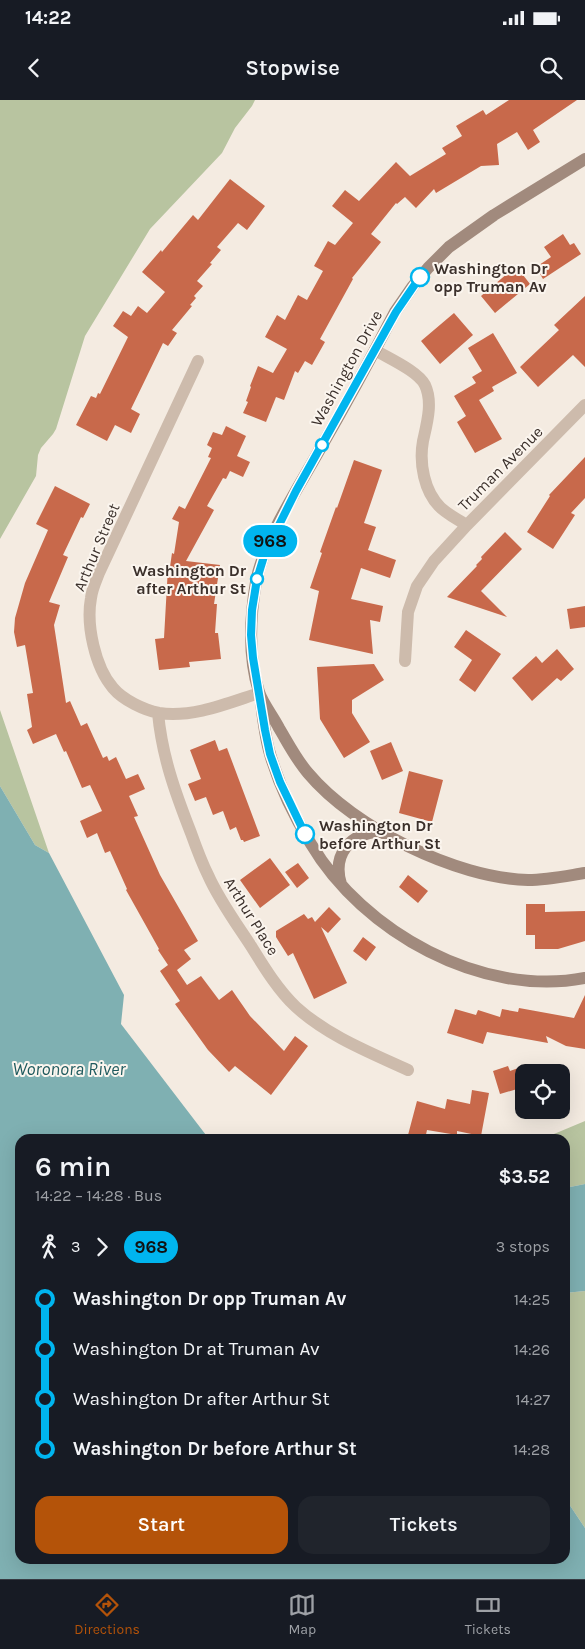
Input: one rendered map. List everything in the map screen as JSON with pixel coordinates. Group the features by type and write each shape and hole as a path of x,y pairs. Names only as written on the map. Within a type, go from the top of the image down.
{"street":[{"name":"Washington Drive","path":"585,159 494,215 449,247 413,286 396,312 296,491 265,553 257,579 252,610 251,635 259,693 291,749 308,774 329,795 353,814 379,832 468,870 497,877 528,880 585,873"},
{"name":"Truman Avenue","path":"375,350 409,370 425,385 429,413 421,458 426,484 440,507 467,525 585,405"},
{"name":"Arthur Street","path":"198,361 99,573 91,597 89,614 91,636 96,657 113,688 127,699 158,713 180,714 205,710 259,693"},
{"path":"405,661 408,612 417,586 434,561 467,525"},
{"path":"259,693 270,754 287,798 311,846 341,884 374,917 420,947 447,961 478,972 506,978 544,982 585,978"},
{"name":"Arthur Place","path":"158,713 166,766 208,875 258,958 295,1006 313,1021 354,1046 408,1070"},
{"path":"341,884 339,865 346,847 361,835 379,832"}],"green space":[{"path":"0,100 255,100 235,128 222,153 150,229 85,336 56,429 41,448 38,455 36,476 0,539"},
{"path":"0,710 49,853 35,845 0,786"},
{"path":"585,1121 585,1184 570,1187 570,1134 554,1134"},
{"path":"585,1291 585,1528 570,1506 570,1292"}],"water":[{"name":"Woronora River","path":"0,786 35,845 49,853 124,995 121,1024 205,1134 15,1134 15,1564 570,1564 570,1506 585,1528 585,1579 0,1579"},
{"path":"585,1184 585,1291 570,1292 570,1187"}],"building":[{"path":"509,100 577,100 533,130 540,142 528,150 517,132 497,144 499,165 481,166 436,193 434,189 416,208 405,197 396,203 371,234 381,242 352,278 320,339 325,342 312,365 305,361 298,373 295,371 284,400 276,397 266,422 243,413 248,402 246,401 250,386 258,366 273,373 287,349 265,337 277,315 285,320 298,295 307,300 323,271 314,266 328,241 335,245 353,223 332,206 345,190 359,201 396,162 410,176 446,154 442,148 462,136 456,126 483,110 486,115"},
{"path":"230,179 265,206 247,230 238,223 217,247 221,250 197,281 203,286 194,296 196,298 190,305 192,306 172,330 177,333 168,346 163,343 131,409 140,414 131,433 115,425 107,441 76,425 91,396 96,398 98,393 100,394 128,337 113,326 123,311 131,316 138,306 147,313 165,292 142,272 161,250 162,252 193,215 198,220"},
{"path":"563,234 570,245 574,243 581,254 543,279 536,267 551,257 544,247"},
{"path":"516,266 530,284 495,313 481,296"},
{"path":"585,296 585,367 573,355 538,387 520,367 559,330 554,325"},
{"path":"454,313 473,335 440,364 421,341"},
{"path":"493,333 517,373 492,387 494,391 479,400 502,439 475,453 457,422 466,416 454,396 476,383 472,377 482,371 468,348"},
{"path":"226,426 246,436 237,456 250,462 243,477 230,471 226,479 223,478 207,506 214,510 186,561 220,565 214,604 217,604 215,633 218,633 221,659 189,662 190,667 159,670 155,639 164,638 168,567 170,567 172,553 174,554 179,522 172,519 179,506 185,509 211,458 208,457 212,448 207,445 213,432 222,435"},
{"path":"585,457 585,498 571,513 575,515 553,549 527,532 549,495"},
{"path":"354,460 382,470 364,523 376,527 368,550 396,560 390,578 361,568 351,599 383,606 380,622 370,620 373,654 309,640 319,591 310,588 322,553 320,552"},
{"path":"55,486 90,504 83,518 81,517 63,555 68,557 49,602 60,605 54,625 66,703 70,701 81,726 87,723 103,758 107,756 109,761 116,757 126,779 138,774 145,789 129,796 138,816 134,817 160,875 198,941 184,950 191,959 177,970 187,985 201,976 219,1000 232,990 250,1016 284,1051 295,1036 308,1046 271,1095 235,1066 229,1072 208,1050 175,1004 180,1001 160,971 168,965 126,890 110,851 105,853 97,833 87,838 80,821 102,811 90,785 82,788 66,751 64,752 56,734 33,744 27,730 32,727 27,694 33,693 25,645 17,647 14,632 15,618 25,583 48,530 36,524"},
{"path":"505,532 522,549 481,591 507,617 447,597 477,566 482,559 481,557"},
{"path":"585,606 585,627 570,629 567,609"},
{"path":"466,630 501,654 475,692 459,680 472,660 454,647"},
{"path":"557,649 574,669 561,681 557,678 532,701 512,678 536,656 542,663"},
{"path":"374,664 384,680 352,700 352,713 370,742 344,758 320,719 317,667"},
{"path":"215,740 219,751 227,748 260,836 244,842 241,840 236,827 230,830 223,811 213,815 206,797 195,801 188,784 201,779 190,750"},
{"path":"391,742 403,771 382,780 370,751"},
{"path":"409,771 443,780 432,822 399,813"},
{"path":"270,858 290,885 260,908 240,880"},
{"path":"298,863 309,878 297,888 285,872"},
{"path":"408,875 428,891 418,903 399,887"},
{"path":"526,904 545,904 545,912 585,911 585,941 558,949 535,949 535,935 526,935"},
{"path":"329,907 341,919 328,933 321,927 347,983 314,999 293,953 288,956 276,937 276,931 304,914 308,919 312,917 315,922"},
{"path":"363,937 376,947 366,961 353,951"},
{"path":"585,995 585,1049 566,1046 546,1036 548,1043 487,1032 483,1044 447,1033 455,1009 476,1015 478,1010 500,1017 502,1009 518,1012 519,1008 574,1018"},
{"path":"508,1066 510,1071 515,1069 515,1090 500,1094 493,1071"},
{"path":"472,1090 489,1093 481,1134 457,1131 457,1134 451,1134 427,1130 426,1134 408,1134 417,1101 445,1109 447,1099 470,1104"}],"bus line":[{"name":"968","path":"305,834 280,782 270,754 265,730 251,635 252,610 257,579 265,553 296,491 396,312 420,277"}],"place":[{"name":"Washington Dr opp Truman Av","path":"420,277"},
{"name":"Washington Dr after Arthur St","path":"257,579"},
{"name":"Washington Dr before Arthur St","path":"305,834"}]}
